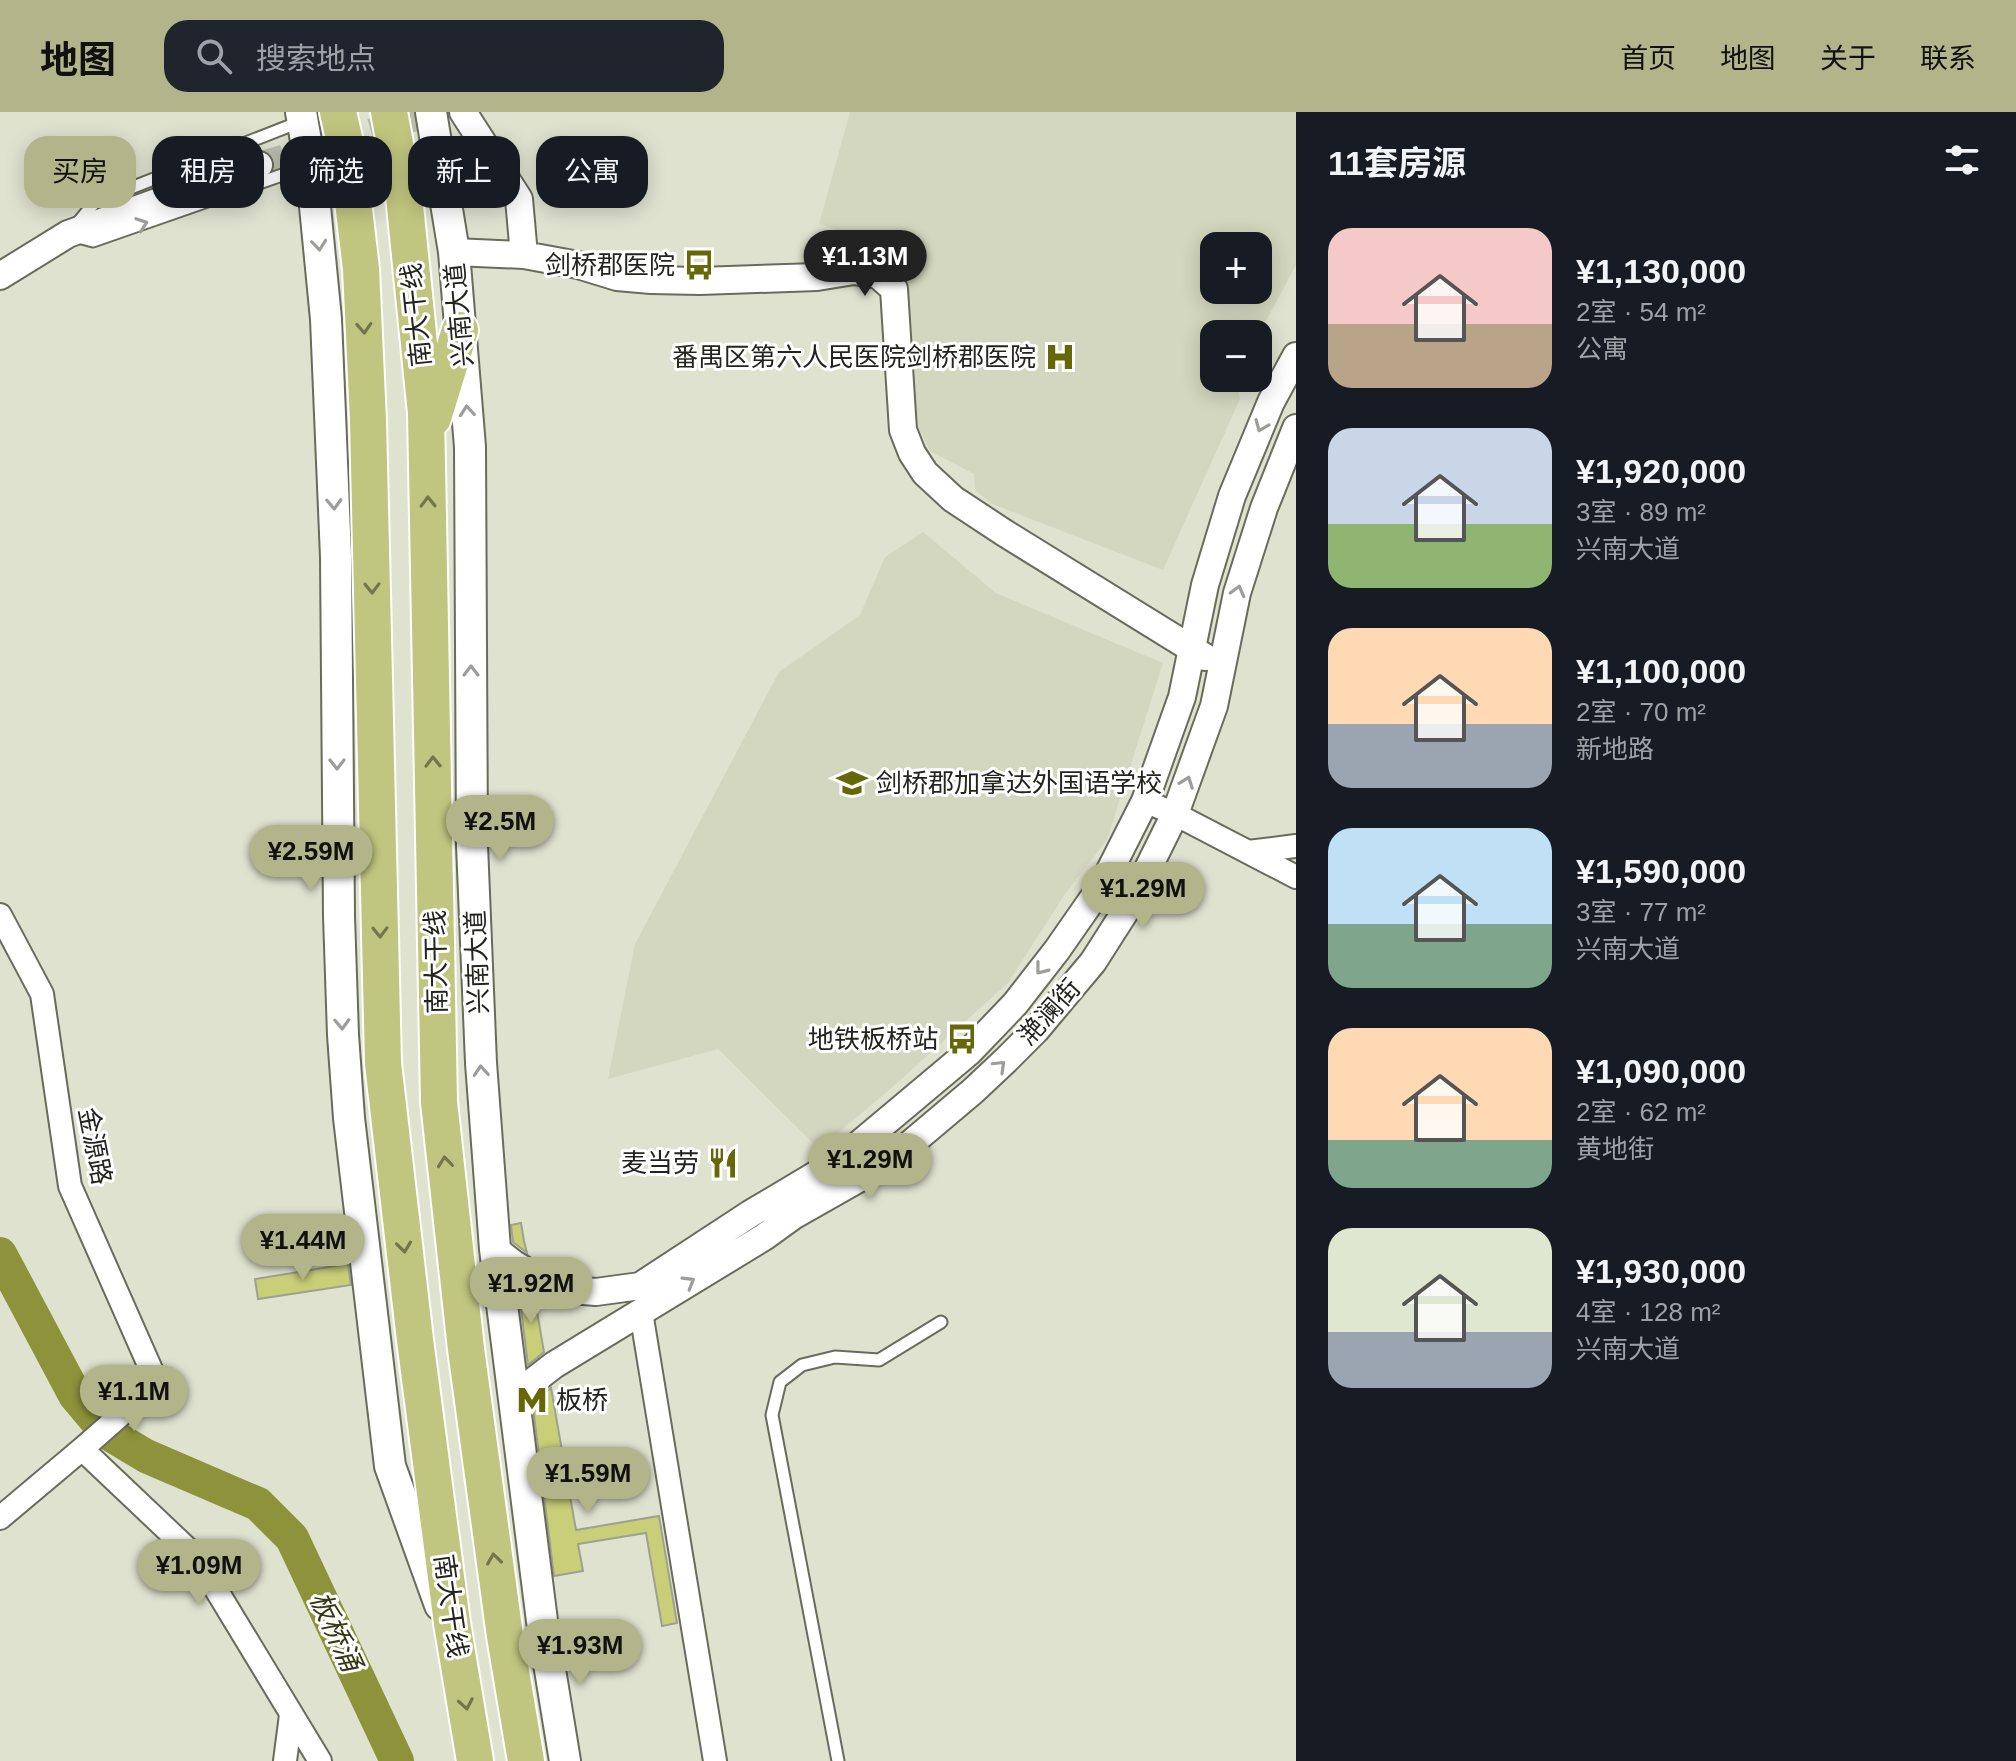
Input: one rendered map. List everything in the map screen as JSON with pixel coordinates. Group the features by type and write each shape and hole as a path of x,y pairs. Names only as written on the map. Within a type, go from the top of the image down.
{"highway":[{"name":"南大干线","path":"338,112 347,151 362,284 383,1063 415,1340 456,1647 475,1761"},
{"name":"南大干线","path":"389,112 403,186 426,413 439,1102 466,1349 505,1636 526,1761"},
{"path":"427,438 460,330"}],"main road":[{"name":"兴南大道","path":"431,112 454,252 470,447 472,829 481,1063 495,1249 542,1621 565,1761"},
{"path":"302,116 305,136"},
{"path":"315,208 326,319 336,557 339,916 349,1118 390,1466 456,1647"}],"street":[{"path":"463,112 519,199 524,255"},
{"path":"0,276 68,234 152,204"},
{"path":"454,252 524,255 578,265 617,277 651,280 817,277 854,271 878,275 894,289 903,430 912,453 925,473 953,499 978,516 1222,667"},
{"name":"滟澜街","path":"495,1249 543,1281 571,1290 596,1292 640,1286 750,1214 839,1161 978,1043 1015,1004 1103,884 1145,801 1182,697 1205,585 1232,496 1271,402 1296,356"},
{"name":"滟澜街","path":"515,1408 532,1382 554,1365 764,1237 793,1216 890,1161 973,1091 1036,1030 1093,962 1132,901 1175,814 1214,706 1237,593 1250,550 1296,428"},
{"path":"1145,801 1296,877"},
{"path":"1248,852 1296,846"},
{"name":"金源路","path":"0,915 42,994 70,1186 157,1383 82,1449"},
{"path":"920,1094 941,1117"},
{"path":"750,1214 764,1237"},
{"path":"641,1312 715,1761"},
{"path":"0,1518 82,1449 197,1558 320,1761"},
{"path":"285,1761 291,1715"}],"lane":[{"path":"280,176 93,241 68,234 95,202 302,116"},
{"path":"838,1761 772,1415 780,1382 802,1365 835,1357 879,1360 941,1322"}],"shaded area":[{"name":"番禺区第六人民医院剑桥郡医院","path":"850,112 1296,112 1296,265 1267,320 1200,320 1200,392 1239,392 1240,399 1163,570 992,504 975,490 974,474 930,451 914,419 900,322 907,255 819,224"},
{"name":"剑桥郡加拿达外国语学校","path":"923,532 996,593 1163,663 1107,840 1065,894 1008,983 819,1149 718,1049 608,1079 635,944 779,672 860,615 885,557"}],"building":[{"path":"521,1223 527,1253 513,1242 511,1225"},
{"path":"348,1264 351,1285 258,1299 255,1279"},
{"path":"518,1285 534,1294 544,1352 528,1365"},
{"path":"551,1388 576,1530 659,1516 677,1623 662,1626 646,1533 578,1544 583,1571 554,1576 533,1407"}],"waterway":[{"name":"板桥涌","path":"0,1254 75,1395 106,1432 146,1456 258,1504 292,1538 397,1761"}],"tunnel":[{"path":"264,164 436,112"}],"place":[{"name":"剑桥郡医院","path":"699,265"},
{"name":"番禺区第六人民医院剑桥郡医院","path":"1060,357"},
{"name":"剑桥郡加拿达外国语学校","path":"852,783"},
{"name":"地铁板桥站","path":"962,1039"},
{"name":"麦当劳","path":"723,1163"},
{"name":"板桥","path":"532,1400"}]}
